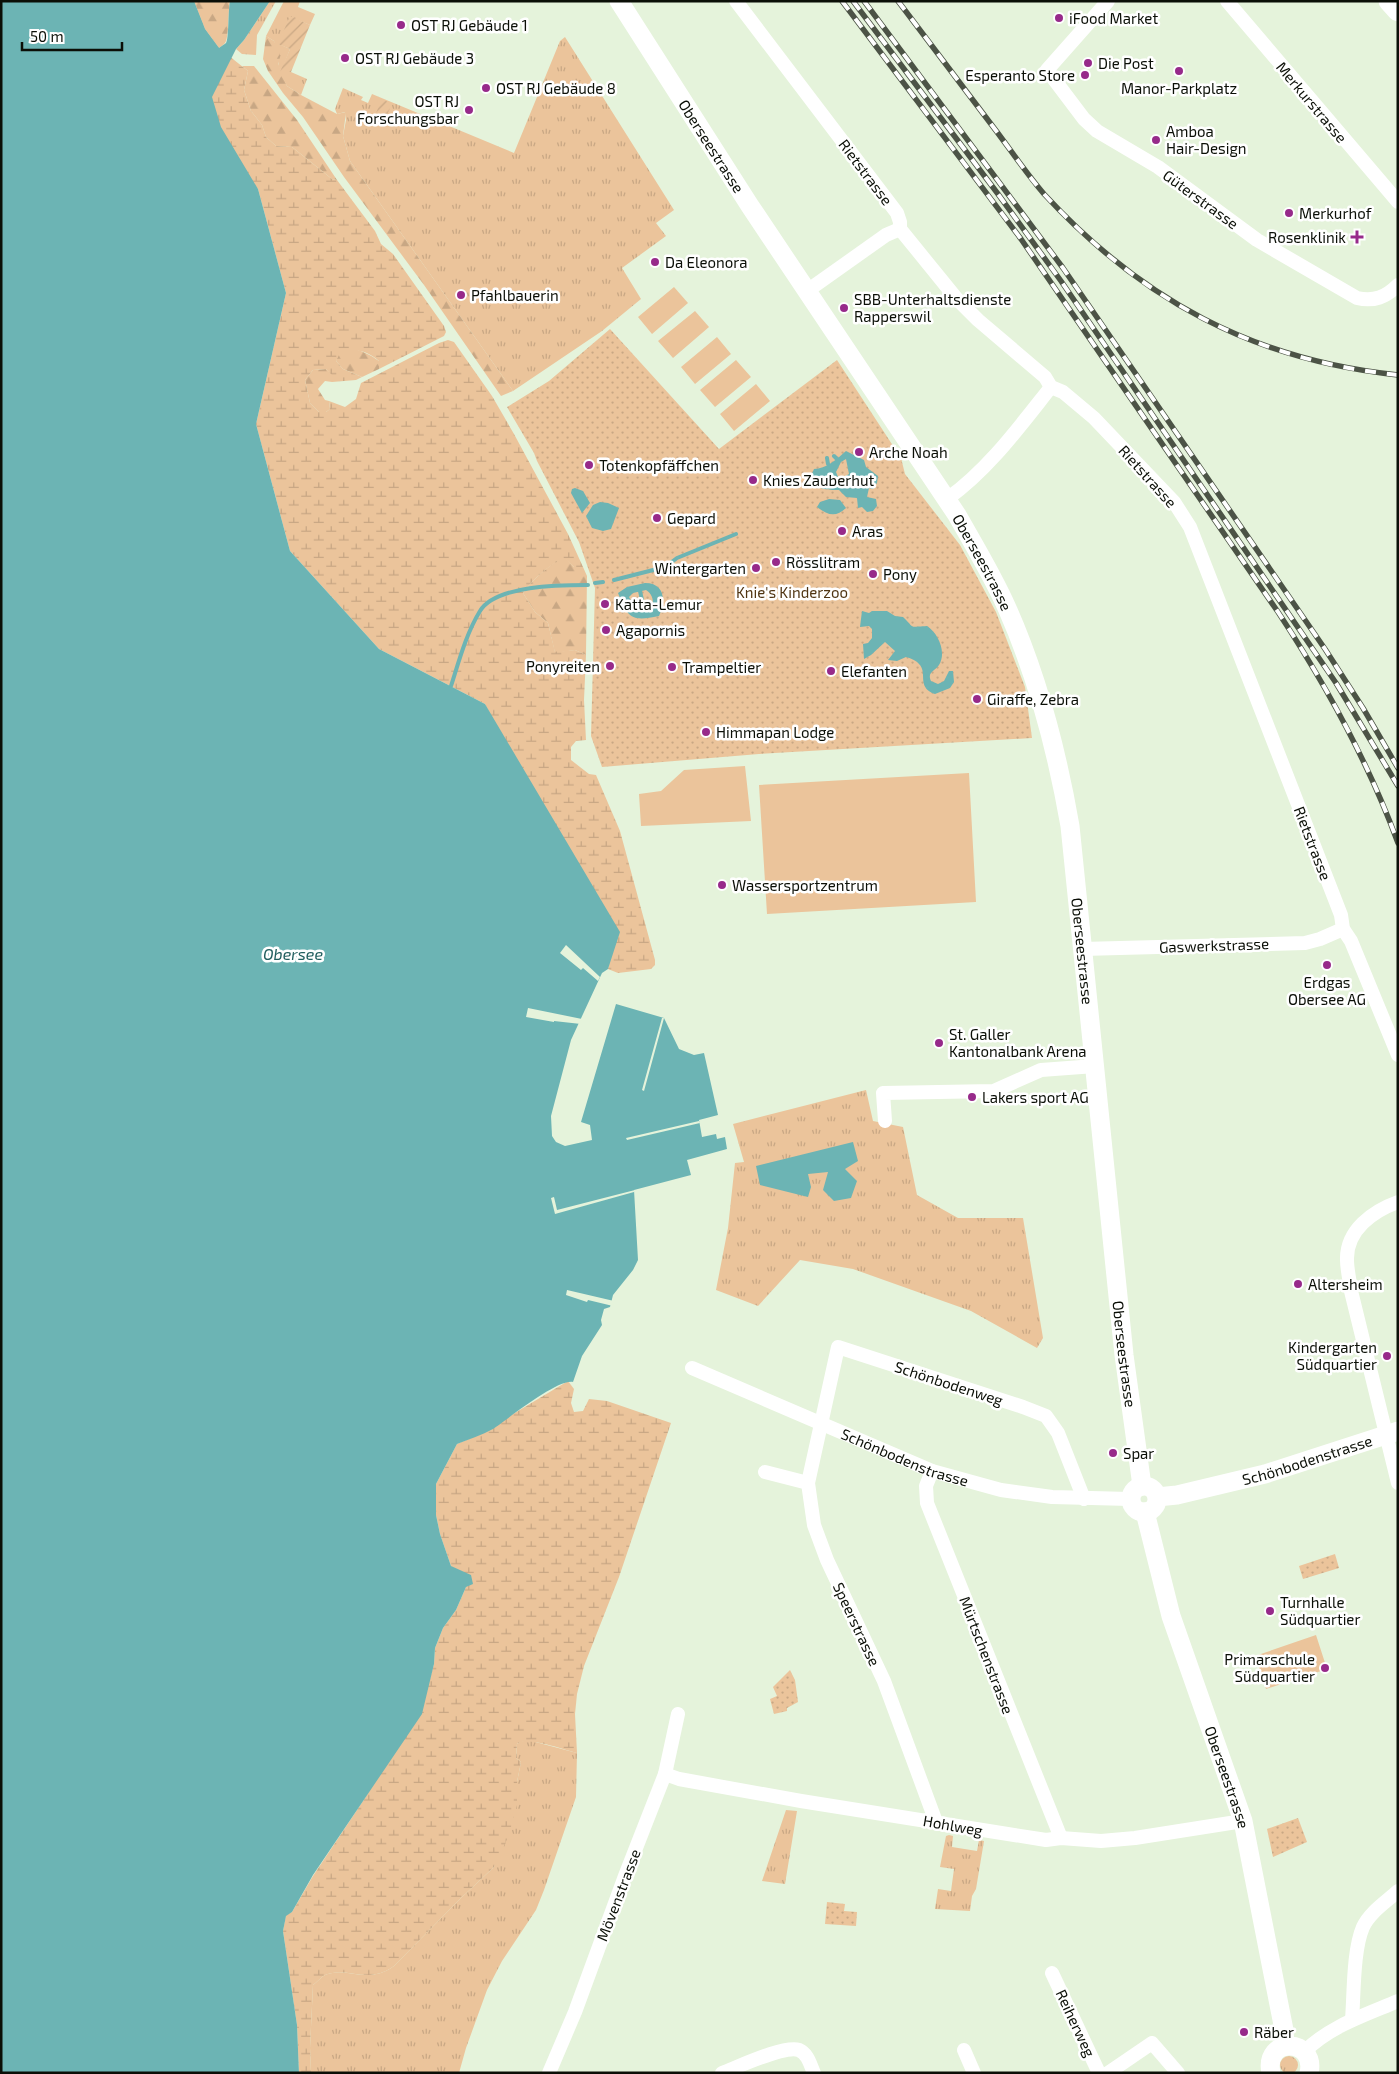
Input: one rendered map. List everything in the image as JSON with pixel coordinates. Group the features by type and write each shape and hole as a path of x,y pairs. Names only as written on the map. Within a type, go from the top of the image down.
{"main road":[{"path":"1389,1 1398,11"}],"street":[{"name":"Oberseestrasse","path":"619,1 715,152 947,499 986,565 1007,608 1045,712 1060,770 1070,826 1124,1355 1143,1494 1154,1507 1145,1512 1171,1616 1243,1821 1284,2030 1285,2046"},
{"name":"Rietstrasse","path":"736,1 897,213 900,229 956,298 978,320 1045,377 1051,387 1063,392 1094,418 1174,502 1190,527 1341,915 1343,929 1351,941 1398,1055"},
{"name":"Güterstrasse","path":"1108,1 1047,70 1084,119 1102,135 1158,167 1270,248 1357,298 1375,299 1385,296 1398,286"},
{"name":"Merkurstrasse","path":"1227,1 1398,202"},
{"path":"807,291 886,235 900,229"},
{"name":"Oberseestrasse","path":"947,499 970,479 1014,433 1051,387"},
{"name":"Gaswerkstrasse","path":"1082,949 1305,942 1320,939 1343,929"},
{"path":"885,1121 883,1093 994,1091 1042,1070 1095,1066"},
{"path":"1398,1202 1375,1213 1359,1225 1351,1240 1347,1259 1351,1291 1392,1433 1398,1483"},
{"name":"Schönbodenweg","path":"820,1422 838,1347 1024,1406 1046,1416 1058,1433 1084,1499"},
{"name":"Schönbodenstrasse","path":"692,1368 932,1471 1000,1490 1052,1497 1084,1499 1143,1494 1177,1495 1265,1474 1392,1433"},
{"name":"Speerstrasse","path":"820,1422 808,1483 814,1526 827,1560 884,1681 936,1822"},
{"name":"Mürtschenstrasse","path":"932,1471 926,1486 927,1503 1061,1838"},
{"path":"765,1472 808,1483"},
{"name":"Mövenstrasse","path":"549,2073 575,2012 624,1876 665,1774 678,1714"},
{"name":"Hohlweg","path":"665,1774 679,1779 800,1801 1032,1839 1061,1838 1101,1841 1135,1838 1243,1821"},
{"path":"1352,2020 1358,1941 1364,1926 1378,1908 1398,1891"},
{"name":"Reiherweg","path":"1052,1973 1099,2073"},
{"path":"1304,2052 1317,2038 1352,2020 1398,2001"},
{"name":"Reiherweg","path":"1108,2073 1152,2043 1178,2073"},
{"path":"1271,2073 1270,2059 1274,2053 1285,2046 1299,2048 1304,2052 1310,2064 1308,2073"},
{"path":"722,2073 785,2050 798,2050 807,2057 814,2073"},
{"path":"964,2050 974,2073"}],"green space":[{"path":"194,1 230,1 226,40 225,44 219,48 205,29"},
{"path":"194,1 205,29 219,48 248,71 244,90 251,111 262,125 266,137 276,146 292,147 332,179 337,180 375,231 381,244 393,254 444,326 446,332 444,336 379,369 379,361 365,352 355,350 339,355 336,361 343,369 362,377 356,380 332,382 332,375 326,369 313,370 305,380 310,403 319,412 326,412 330,409 329,401 345,407 356,399 361,383 439,343 448,340 454,342 492,396 568,534 583,567 574,567 564,558 542,573 523,593 535,612 548,623 555,652 575,650 586,655 584,700 586,740 576,741 571,747 571,760 589,774 596,775 620,831 655,960 655,965 651,969 618,973 608,969 610,958 485,704 379,649 290,551 256,424 286,293 258,189 183,97"},
{"path":"270,1 276,1 257,35 256,55 242,54 236,49"},
{"path":"284,1 300,1 298,7 315,14 310,25 290,17 279,44 290,49 281,72 291,72 307,79 301,95 287,86 280,72 274,41 266,36"},
{"path":"290,16 310,25 291,72 280,72 290,49 278,44"},
{"path":"266,36 274,41 280,53 278,63 287,86 337,114 346,112 343,136 350,161 513,391 501,396 424,285 344,177 303,117 283,93 268,71 263,59"},
{"path":"565,37 674,210 656,223 666,236 622,268 641,299 602,331 513,391 350,161 343,136 346,120 345,112 337,114 335,109 343,88 363,97 361,100 368,103 372,94 514,153 560,41"},
{"path":"242,66 254,66 297,120 337,180 332,179 292,147 276,146 266,137 262,125 251,111 244,90 248,71"},
{"path":"382,99 392,104 386,117 376,113"},
{"path":"674,287 688,303 652,334 638,317"},
{"path":"695,311 709,327 673,358 658,341"},
{"name":"Knie's Kinderzoo","path":"610,329 719,449 837,360 901,458 905,474 960,545 996,612 1025,687 1032,738 759,754 602,767 591,736 595,588 579,542 534,453 507,407 549,381"},
{"path":"717,337 731,354 695,384 681,367"},
{"path":"348,349 360,351 376,359 379,361 379,369 362,377 343,369 336,361 338,355"},
{"path":"736,360 751,377 715,407 700,390"},
{"path":"326,369 333,375 332,382 325,381 318,389 325,400 329,401 330,409 326,412 319,412 310,403 305,380 313,370"},
{"path":"756,384 770,401 734,431 720,414"},
{"path":"564,557 574,567 583,567 587,576 586,655 575,650 555,653 548,623 535,612 523,593 542,573"},
{"path":"745,766 751,821 641,826 639,794 661,791 684,770"},
{"path":"969,773 976,902 767,914 759,785"},
{"path":"866,1090 873,1121 903,1127 917,1195 958,1218 1023,1218 1043,1338 1037,1348 971,1311 853,1269 800,1260 758,1306 716,1290 728,1228 735,1163 744,1162 733,1124"},
{"path":"568,1381 574,1389 571,1403 574,1412 583,1411 589,1399 607,1401 671,1423 619,1577 584,1666 577,1694 575,1714 577,1753 537,1743 522,1742 517,1744 516,1758 521,1762 517,1782 517,1805 509,1835 494,1867 394,1966 384,1972 375,1974 334,1973 324,1976 313,1985 310,2048 311,2073 299,2073 297,2025 283,1931 286,1915 292,1912 313,1876 365,1798 426,1692 434,1664 435,1648 443,1628 456,1610 466,1587 451,1566 440,1534 436,1515 436,1484 457,1444 492,1429 508,1417"},
{"path":"1335,1554 1339,1568 1303,1579 1299,1566"},
{"path":"1316,1635 1327,1669 1266,1689 1255,1656"},
{"path":"790,1670 795,1680 798,1702 787,1708 787,1711 774,1714 770,1699 777,1696 773,1687"},
{"path":"528,1740 577,1753 576,1797 536,1910 502,1961 487,1990 459,2073 311,2073 310,2048 313,1985 324,1976 333,1973 375,1974 384,1972 394,1966 494,1867 521,1762 516,1758 517,1744"},
{"path":"786,1810 797,1811 785,1884 762,1881"},
{"path":"1298,1818 1307,1842 1273,1857 1267,1829"},
{"path":"946,1836 953,1836 952,1847 977,1851 979,1840 984,1841 976,1889 972,1896 970,1911 935,1909 938,1889 951,1891 954,1869 940,1867"},
{"path":"827,1902 845,1904 844,1911 857,1912 856,1926 825,1924"},
{"path":"1285,2056 1293,2056 1298,2061 1296,2072 1285,2074 1280,2069 1280,2061"}],"water":[{"name":"Obersee","path":"1,1 194,1 205,29 219,48 227,40 230,1 270,1 236,49 212,97 221,127 258,189 286,293 256,424 290,551 379,649 485,704 620,932 608,969 602,973 571,1040 551,1116 552,1136 556,1142 565,1146 592,1140 590,1125 581,1122 616,1004 664,1018 679,1049 694,1055 704,1053 718,1115 699,1120 702,1137 716,1134 717,1139 725,1137 727,1149 687,1160 691,1175 634,1190 638,1260 633,1270 613,1295 610,1307 604,1309 601,1320 602,1325 582,1356 573,1382 566,1383 545,1393 493,1429 457,1444 436,1484 436,1515 440,1534 451,1566 471,1575 473,1584 466,1587 456,1610 443,1628 435,1648 434,1664 422,1714 313,1875 292,1912 286,1916 283,1931 297,2025 299,2073 1,2073"},
{"path":"846,451 864,460 866,467 878,476 877,483 873,489 869,488 867,497 876,499 877,506 873,511 867,512 862,507 858,508 857,498 846,497 839,490 818,487 810,478 814,469 827,465","holes":["846,459 849,474 842,478 838,477 836,472 841,462"]},
{"path":"575,488 583,491 590,503 582,513 571,493 572,489"},
{"path":"829,499 840,500 846,508 839,513 832,514 824,512 817,507 820,502"},
{"path":"600,502 619,508 611,529 603,531 592,528 586,516 593,505"},
{"path":"645,583 657,586 663,599 659,616 636,618 628,613 618,593 627,587","holes":["646,590 652,596 653,605 641,610 633,604 629,597 633,593"]},
{"path":"862,611 869,613 872,611 887,611 895,616 903,617 912,626 927,626 931,629 938,638 942,654 939,665 930,674 930,678 931,681 938,684 944,681 949,671 953,671 954,682 950,688 935,694 928,690 923,681 920,665 906,657 897,661 888,660 895,651 885,642 864,659 863,644 868,643 872,638 872,629 869,626 860,627"},
{"path":"853,1142 858,1161 845,1169 857,1181 851,1198 834,1201 823,1190 828,1172 808,1174 811,1187 808,1197 760,1185 756,1166"}],"pier":[{"path":"566,945 600,977 598,981 583,968 581,970 560,953"},
{"path":"528,1008 582,1019 581,1024 526,1017"},
{"path":"662,1018 664,1018 644,1091 642,1090"},
{"path":"699,1121 700,1123 627,1140 626,1138"},
{"path":"635,1190 634,1192 555,1214 551,1198 554,1197 557,1210"},
{"path":"567,1290 614,1301 613,1306 588,1300 587,1302 566,1295"}],"waterway":[{"path":"834,456 837,459"},
{"path":"827,458 828,464"},
{"path":"614,580 665,567 677,558 736,534"},
{"path":"595,583 603,582"},
{"path":"451,686 471,629 480,611 488,602 514,591 530,588 588,585"},
{"path":"640,591 642,600 640,600"}],"railway":[{"path":"842,1 1021,239 1278,612 1313,667 1345,724 1360,753 1398,843"},
{"path":"853,1 1061,281 1336,683 1398,786"},
{"path":"864,1 1063,268 1325,649 1363,708 1398,768"},
{"path":"898,1 1044,194 1081,232 1120,265 1161,294 1203,319 1248,339 1295,355 1345,367 1398,375"}],"place":[{"name":"iFood Market","path":"1059,18"},
{"name":"OST RJ Gebäude 1","path":"401,25"},
{"name":"OST RJ Gebäude 3","path":"345,58"},
{"name":"Die Post","path":"1088,63"},
{"name":"Manor-Parkplatz","path":"1179,71"},
{"name":"Esperanto Store","path":"1085,75"},
{"name":"OST RJ Gebäude 8","path":"486,88"},
{"name":"OST RJ Forschungsbar","path":"469,110"},
{"name":"Amboa Hair-Design","path":"1156,140"},
{"name":"Merkurhof","path":"1289,213"},
{"name":"Rosenklinik","path":"1357,237"},
{"name":"Da Eleonora","path":"655,262"},
{"name":"Pfahlbauerin","path":"461,295"},
{"name":"SBB-Unterhaltsdienste Rapperswil","path":"844,308"},
{"name":"Arche Noah","path":"859,452"},
{"name":"Totenkopfäffchen","path":"589,465"},
{"name":"Knies Zauberhut","path":"753,480"},
{"name":"Gepard","path":"657,518"},
{"name":"Aras","path":"842,531"},
{"name":"Rösslitram","path":"776,562"},
{"name":"Wintergarten","path":"756,568"},
{"name":"Pony","path":"873,574"},
{"name":"Katta-Lemur","path":"605,604"},
{"name":"Agapornis","path":"606,630"},
{"name":"Ponyreiten","path":"610,666"},
{"name":"Trampeltier","path":"672,667"},
{"name":"Elefanten","path":"831,671"},
{"name":"Giraffe, Zebra","path":"977,699"},
{"name":"Himmapan Lodge","path":"706,732"},
{"name":"Wassersportzentrum","path":"722,885"},
{"name":"Erdgas Obersee AG","path":"1327,965"},
{"name":"St. Galler Kantonalbank Arena","path":"939,1043"},
{"name":"Lakers sport AG","path":"972,1097"},
{"name":"Altersheim","path":"1298,1284"},
{"name":"Kindergarten Südquartier","path":"1387,1356"},
{"name":"Spar","path":"1113,1453"},
{"name":"Turnhalle Südquartier","path":"1270,1611"},
{"name":"Primarschule Südquartier","path":"1325,1668"},
{"name":"Räber","path":"1244,2032"}]}
